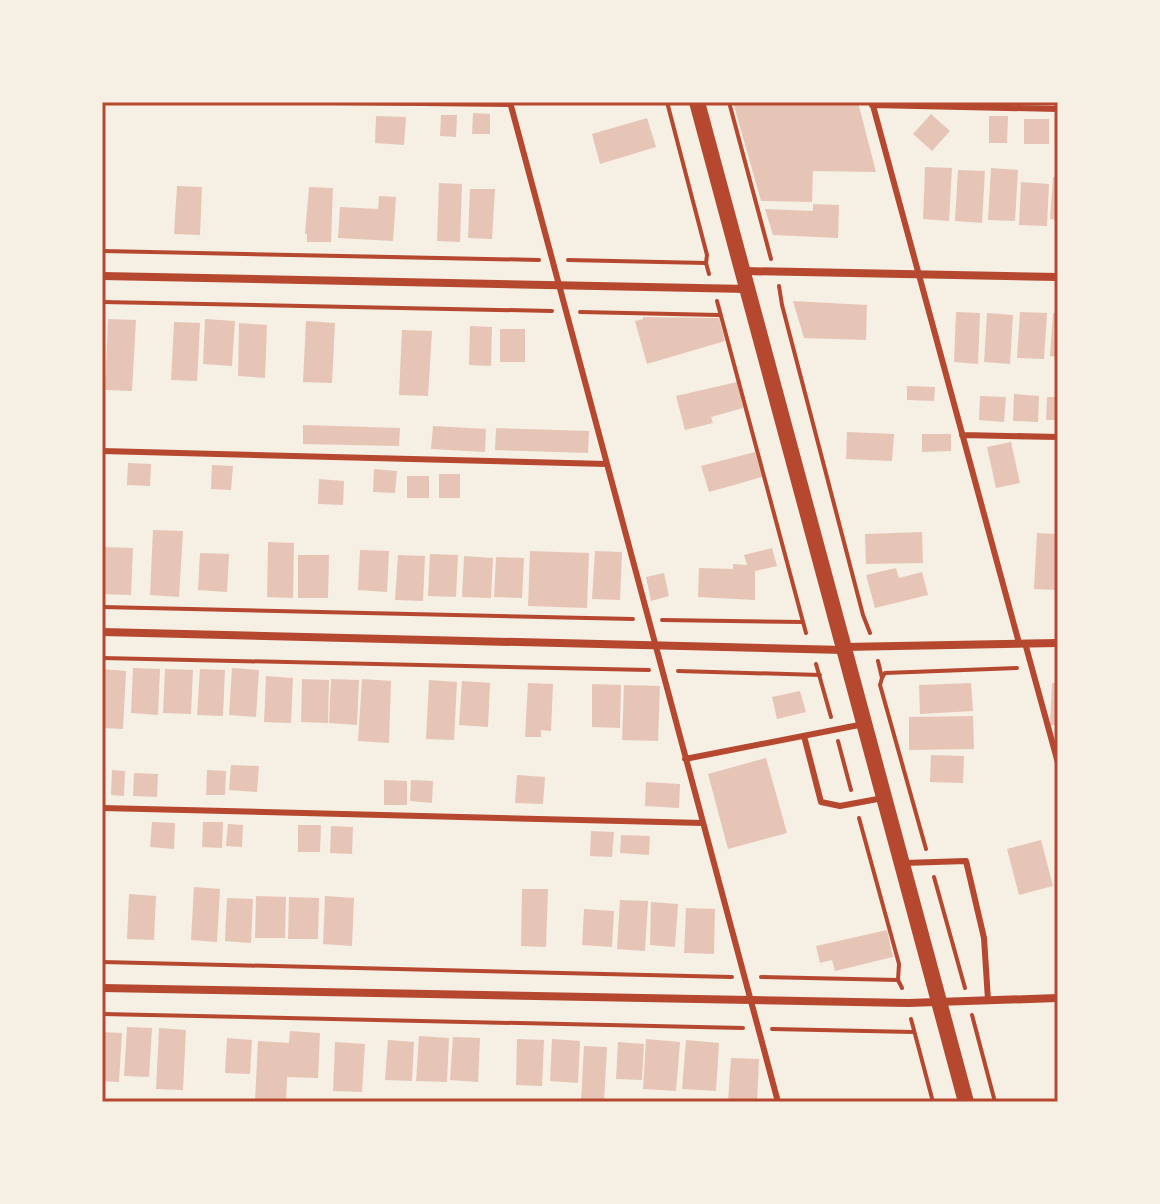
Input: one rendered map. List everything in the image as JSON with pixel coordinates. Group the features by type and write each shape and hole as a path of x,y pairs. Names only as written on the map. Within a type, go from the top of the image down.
{"main road":[{"path":"697,102 966,1102"}],"street":[{"path":"743,271 1058,277"},
{"path":"102,276 748,289"},
{"path":"102,632 811,649 1058,643"},
{"path":"102,988 908,1003 1058,998"}],"lane":[{"path":"335,102 510,103 778,1102"},
{"path":"1058,109 872,104 962,435 1058,763"},
{"path":"962,435 1058,437"},
{"path":"102,451 607,464"},
{"path":"685,759 864,724"},
{"path":"804,736 821,802 831,806 883,798"},
{"path":"102,808 703,823"},
{"path":"901,863 966,861 984,938 988,1000"}],"path":[{"path":"667,102 707,255 706,263 899,964 898,980 908,1003 933,1102"},
{"path":"729,102 882,678"},
{"path":"102,251 706,263"},
{"path":"102,302 721,315"},
{"path":"102,607 803,622"},
{"path":"102,658 820,675"},
{"path":"995,1102 880,685 885,673 1032,668"},
{"path":"102,962 898,980"},
{"path":"102,1014 914,1032"}],"building":[{"path":"733,102 858,102 876,172 813,171 812,202 761,201"},
{"path":"473,113 490,114 490,134 472,134"},
{"path":"931,114 950,131 932,151 913,134"},
{"path":"441,115 457,115 456,137 440,136"},
{"path":"376,116 406,117 404,145 375,143"},
{"path":"989,116 1008,116 1007,143 989,143"},
{"path":"647,118 656,147 600,164 592,134"},
{"path":"1024,119 1049,119 1049,144 1024,144"},
{"path":"925,167 952,168 949,221 923,219"},
{"path":"991,168 1018,170 1015,221 988,220"},
{"path":"958,170 985,171 982,223 955,221"},
{"path":"1053,177 1058,177 1058,220 1050,219"},
{"path":"1021,182 1049,184 1047,226 1019,225"},
{"path":"439,183 462,184 460,242 437,241"},
{"path":"177,186 202,187 200,235 174,234"},
{"path":"309,187 333,188 331,242 307,242"},
{"path":"470,189 495,189 492,239 468,238"},
{"path":"379,196 396,197 393,241 338,238 340,207 378,209"},
{"path":"813,204 839,205 838,238 773,235 765,209 813,211"},
{"path":"793,301 867,305 866,340 804,338"},
{"path":"956,312 980,313 978,364 954,362"},
{"path":"1020,312 1047,313 1044,359 1017,358"},
{"path":"987,313 1013,315 1010,364 984,362"},
{"path":"1053,313 1058,314 1058,357 1050,356"},
{"path":"643,317 719,318 725,341 647,364 635,321"},
{"path":"108,319 136,320 132,391 105,390"},
{"path":"205,319 235,321 232,366 203,364"},
{"path":"306,321 335,323 332,383 303,382"},
{"path":"174,322 200,323 197,381 171,380"},
{"path":"239,323 267,325 265,378 238,376"},
{"path":"470,326 492,327 491,366 469,365"},
{"path":"500,329 525,329 525,362 500,362"},
{"path":"402,330 432,331 428,396 399,395"},
{"path":"737,382 743,408 711,417 713,423 685,430 676,396"},
{"path":"907,386 935,387 934,401 907,400"},
{"path":"1014,394 1039,396 1038,422 1013,421"},
{"path":"980,396 1006,397 1004,422 979,420"},
{"path":"1047,397 1058,397 1058,420 1046,420"},
{"path":"303,425 400,428 399,446 303,444"},
{"path":"433,426 486,429 485,452 431,449"},
{"path":"496,428 589,431 588,453 495,450"},
{"path":"847,432 894,434 892,461 846,459"},
{"path":"922,434 951,434 951,451 922,452"},
{"path":"1011,442 1020,483 996,488 987,447"},
{"path":"755,452 762,477 709,492 701,466"},
{"path":"128,463 151,464 150,486 127,485"},
{"path":"212,465 233,466 231,490 211,489"},
{"path":"374,469 397,471 395,493 373,492"},
{"path":"439,474 460,474 460,498 439,498"},
{"path":"407,476 429,476 429,498 407,498"},
{"path":"319,479 344,481 343,505 318,504"},
{"path":"153,530 183,531 179,597 150,595"},
{"path":"922,532 923,563 866,564 865,534"},
{"path":"1037,533 1058,534 1058,590 1034,589"},
{"path":"268,542 294,543 293,598 267,597"},
{"path":"104,547 133,548 131,595 102,594"},
{"path":"772,548 777,566 755,571 755,600 698,597 699,568 733,569 733,564 747,565 744,555"},
{"path":"360,550 389,551 387,592 358,590"},
{"path":"530,551 589,553 587,608 528,606"},
{"path":"595,551 622,552 620,600 592,599"},
{"path":"200,553 229,554 227,592 198,590"},
{"path":"430,554 458,555 456,597 428,596"},
{"path":"298,555 329,555 328,598 298,598"},
{"path":"398,555 425,556 423,601 395,600"},
{"path":"464,556 493,558 491,598 462,597"},
{"path":"496,557 524,558 522,598 494,597"},
{"path":"896,568 899,578 922,572 928,595 875,608 866,575"},
{"path":"664,573 669,596 651,601 646,577"},
{"path":"133,668 160,669 158,715 131,713"},
{"path":"232,668 259,670 256,717 229,715"},
{"path":"102,669 126,671 123,729 102,728"},
{"path":"165,669 193,670 191,714 163,713"},
{"path":"200,669 225,670 223,716 197,715"},
{"path":"266,676 293,678 291,723 264,722"},
{"path":"302,679 329,680 328,723 301,722"},
{"path":"331,679 359,680 357,725 329,723"},
{"path":"362,679 391,681 389,743 358,741"},
{"path":"429,680 457,682 454,740 426,739"},
{"path":"462,681 490,683 488,727 459,725"},
{"path":"528,683 553,684 551,731 541,730 541,737 525,737"},
{"path":"971,683 973,711 920,714 919,685"},
{"path":"1052,683 1058,683 1058,725 1050,725"},
{"path":"592,684 621,685 620,728 592,727"},
{"path":"624,685 660,686 658,741 622,740"},
{"path":"800,691 806,712 777,719 772,697"},
{"path":"973,716 974,749 909,750 909,717"},
{"path":"931,755 964,756 963,783 930,782"},
{"path":"766,758 787,833 728,849 708,774"},
{"path":"231,765 259,766 257,792 229,790"},
{"path":"112,770 125,771 124,796 111,795"},
{"path":"207,770 226,771 225,795 206,795"},
{"path":"134,773 158,774 157,797 133,796"},
{"path":"517,775 545,777 543,804 515,803"},
{"path":"384,780 407,781 407,805 384,805"},
{"path":"411,780 433,781 432,803 410,801"},
{"path":"646,782 680,784 679,808 645,806"},
{"path":"152,822 175,823 174,849 150,847"},
{"path":"203,822 223,822 222,848 202,847"},
{"path":"228,824 243,825 242,847 226,846"},
{"path":"298,825 321,825 320,852 298,852"},
{"path":"331,826 353,827 352,854 330,853"},
{"path":"591,831 614,832 612,857 590,856"},
{"path":"621,835 650,836 649,855 620,853"},
{"path":"1041,840 1053,886 1019,895 1007,849"},
{"path":"194,887 220,889 217,942 191,940"},
{"path":"522,889 548,889 546,947 521,946"},
{"path":"129,894 156,896 154,940 127,939"},
{"path":"256,896 286,897 285,938 255,938"},
{"path":"325,896 354,898 352,946 323,944"},
{"path":"289,897 319,898 318,939 288,939"},
{"path":"227,898 253,899 251,943 225,941"},
{"path":"620,900 648,901 645,951 617,949"},
{"path":"651,902 678,904 675,947 650,945"},
{"path":"686,908 715,909 714,954 684,953"},
{"path":"584,909 614,911 612,947 582,945"},
{"path":"887,930 893,957 835,971 832,960 820,963 816,946"},
{"path":"127,1027 152,1028 149,1077 124,1076"},
{"path":"159,1028 186,1030 183,1090 156,1089"},
{"path":"290,1031 320,1033 318,1078 287,1077 286,1102 255,1101 258,1041 289,1043"},
{"path":"102,1032 122,1033 119,1082 102,1081"},
{"path":"419,1036 449,1038 447,1082 416,1081"},
{"path":"453,1037 480,1038 478,1082 450,1080"},
{"path":"227,1038 252,1040 250,1074 225,1073"},
{"path":"517,1039 544,1040 542,1086 516,1085"},
{"path":"552,1039 580,1041 578,1083 550,1081"},
{"path":"646,1039 680,1042 676,1091 643,1089"},
{"path":"388,1040 414,1042 412,1081 385,1080"},
{"path":"686,1040 719,1043 716,1091 682,1089"},
{"path":"335,1042 365,1044 362,1092 333,1091"},
{"path":"618,1042 644,1044 642,1080 616,1079"},
{"path":"584,1046 607,1047 604,1102 581,1101"},
{"path":"731,1058 759,1059 757,1102 728,1102"}]}
